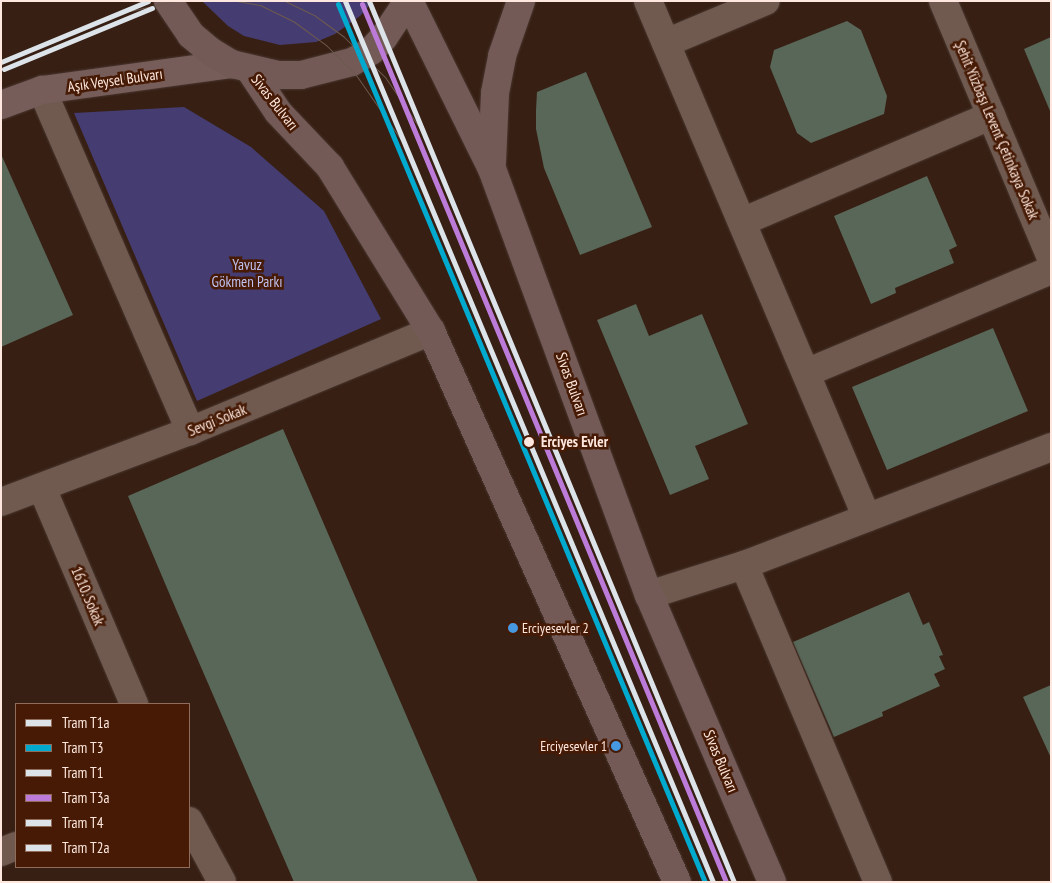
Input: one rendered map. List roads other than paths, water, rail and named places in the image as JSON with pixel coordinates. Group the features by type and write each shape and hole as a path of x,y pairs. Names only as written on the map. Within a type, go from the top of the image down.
{"highway":[{"path":"168,1 191,35 241,67 278,75 301,75 352,62 371,51 384,37 408,1"},
{"name":"Sivas Bulvarı","path":"408,1 492,169 649,595 772,882"},
{"path":"492,169 495,93 502,56 521,1"},
{"name":"Sivas Bulvarı","path":"241,67 278,112 330,166 431,331 677,882"}],"main road":[{"name":"Aşık Veysel Bulvarı","path":"1,105 42,90 241,67"}],"street":[{"path":"648,1 867,518"},
{"path":"666,43 766,1"},
{"name":"Şehit Yüzbaşı Levent Çetinkaya Sokak","path":"943,1 1051,258"},
{"path":"42,90 190,431"},
{"path":"742,222 992,116"},
{"path":"806,373 1051,270"},
{"name":"Sevgi Sokak","path":"1,502 190,431 431,331"},
{"path":"649,595 744,564 1051,447"},
{"name":"1610. Sokak","path":"42,488 134,703"},
{"path":"744,564 878,882"},
{"path":"190,823 222,882"},
{"path":"1,852 15,846"}],"tram line":[{"name":"T4","path":"1,62 148,1"},
{"path":"130,11 175,1"},
{"path":"237,1 260,5 293,21 326,45 356,75 406,147"},
{"path":"285,1 314,15 344,37 385,77 428,140"},
{"name":"T1a","path":"345,1 713,882"},
{"name":"T1","path":"369,1 734,882"},
{"name":"T3","path":"338,4 705,882"},
{"name":"T3a","path":"362,4 726,882"},
{"name":"T2a","path":"4,69 152,8"}],"place":[{"name":"Erciyes Evler","path":"529,442"},
{"name":"Erciyesevler 2","path":"513,628"},
{"name":"Erciyesevler 1","path":"616,746"}],"park label":[{"name":"Yavuz Gökmen Parkı","path":"247,272"}]}
